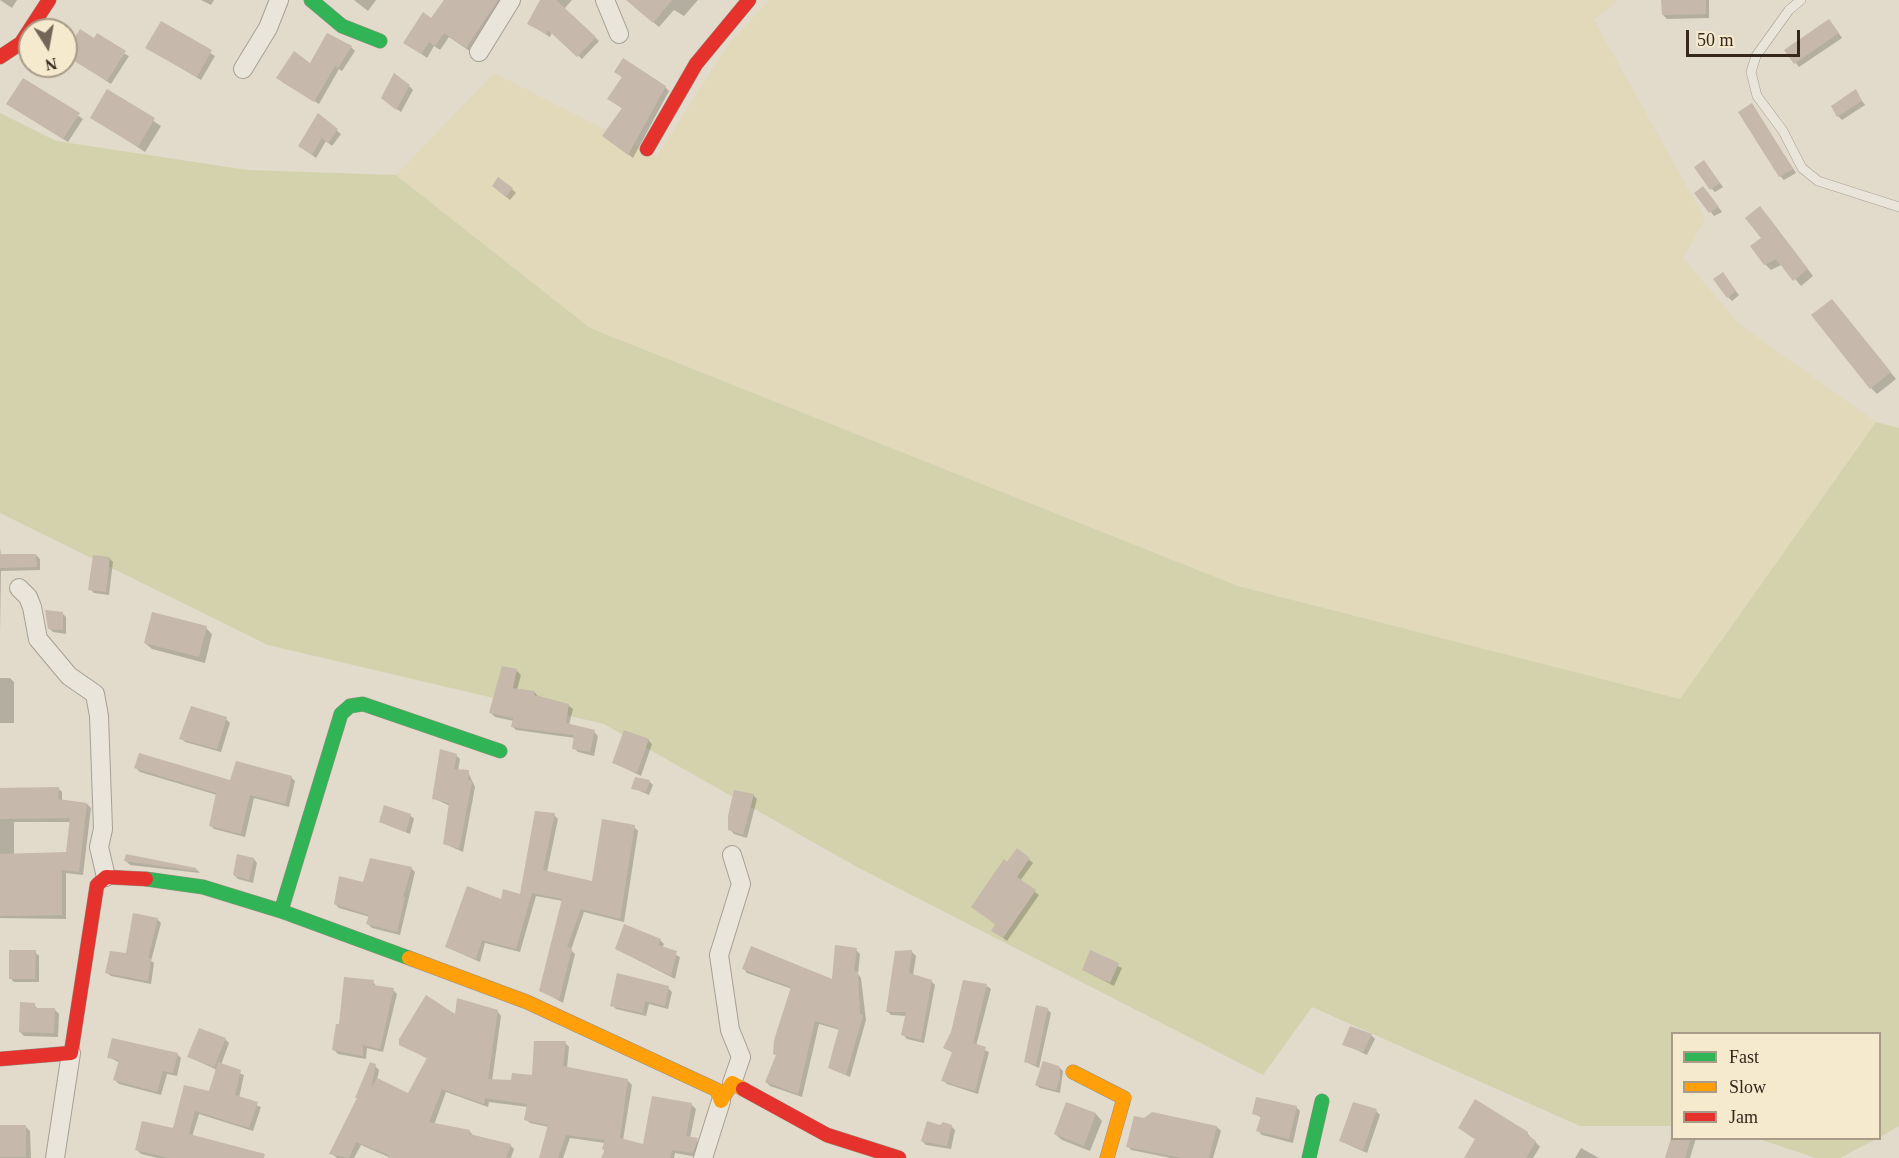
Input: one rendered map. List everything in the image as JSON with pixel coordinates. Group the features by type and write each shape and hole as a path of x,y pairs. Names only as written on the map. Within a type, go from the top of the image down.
{"street":[{"path":"0,57 21,43 49,0"},
{"path":"243,69 268,28 279,0"},
{"path":"311,0 342,26 380,41"},
{"path":"479,52 511,0"},
{"path":"605,0 619,34"},
{"path":"647,149 696,63 749,0"},
{"path":"19,588 28,597 32,607 38,639 69,676 95,694 99,716 103,829 99,847 106,877"},
{"path":"281,911 341,714 350,706 363,704 500,751"},
{"path":"704,1158 721,1101 732,1083 741,1057 730,1030 719,956 741,884 732,855"},
{"path":"55,1158 97,885 106,877 121,876 203,887 281,911 526,1002 717,1090 721,1101"},
{"path":"0,1059 71,1053"},
{"path":"1073,1072 1124,1098 1107,1158"},
{"path":"732,1083 827,1134 899,1158"},
{"path":"1309,1158 1322,1101"}],"lane":[{"path":"1801,0 1790,10 1756,56 1751,72 1757,96 1783,131 1802,168 1818,181 1899,207"}],"shaded area":[{"path":"769,0 1618,0 1594,20 1705,219 1683,258 1739,324 1876,422 1680,699 1238,586 590,328 396,175 494,73 657,156 728,45"}],"green space":[{"path":"0,113 56,141 247,170 396,175 590,328 1238,586 1680,699 1876,422 1899,428 1899,1126 1881,1136 1881,1032 1671,1032 1671,1126 1580,1126 1312,1007 1263,1075 857,867 604,724 268,645 0,513"},
{"path":"1762,1140 1874,1140 1840,1158 1816,1158"}],"building":[{"path":"444,0 498,0 466,48 444,33 435,46 429,42 421,54 403,43 423,12 431,18"},
{"path":"540,0 556,0 596,37 577,57 548,30 546,34 527,24"},
{"path":"626,0 672,0 653,23"},
{"path":"1661,0 1706,0 1706,14 1662,15"},
{"path":"1829,19 1839,33 1794,64 1784,50"},
{"path":"161,21 212,50 197,77 145,48"},
{"path":"80,29 94,38 97,33 126,51 107,81 78,63 78,32"},
{"path":"327,33 352,46 338,68 335,66 314,102 276,78 294,51 310,63"},
{"path":"623,58 666,86 628,155 602,136 622,108 607,99 622,77 614,72"},
{"path":"394,73 410,85 396,110 381,98"},
{"path":"23,78 80,113 63,139 6,104"},
{"path":"107,89 155,118 138,147 90,118"},
{"path":"1856,89 1862,101 1837,117 1831,106"},
{"path":"1752,103 1793,169 1779,177 1738,112"},
{"path":"318,113 338,129 328,143 322,138 312,155 298,146"},
{"path":"1704,160 1720,183 1710,190 1694,167"},
{"path":"498,177 513,188 506,197 492,186"},
{"path":"1703,186 1719,207 1709,213 1694,193"},
{"path":"1760,206 1808,269 1793,281 1776,259 1764,265 1750,246 1761,238 1745,218"},
{"path":"1723,272 1736,291 1727,298 1713,279"},
{"path":"1832,299 1891,372 1870,389 1811,315"},
{"path":"0,554 36,554 37,567 0,568"},
{"path":"93,555 110,557 106,592 88,590"},
{"path":"45,610 63,612 63,630 48,629"},
{"path":"152,612 207,626 199,657 144,643"},
{"path":"502,666 517,669 513,688 535,691 534,695 569,704 566,723 595,730 590,752 572,749 574,735 511,727 513,718 489,713"},
{"path":"191,706 227,717 217,749 179,739"},
{"path":"624,730 649,739 637,773 612,763"},
{"path":"440,749 457,754 454,769 469,770 468,779 472,782 459,849 443,844 449,803 432,799"},
{"path":"139,753 230,780 236,761 292,776 285,804 250,795 241,834 209,826 216,793 134,768"},
{"path":"635,777 650,780 646,792 631,789"},
{"path":"59,787 58,799 87,803 79,872 62,870 62,915 0,916 0,854 66,852 70,818 0,819 0,788"},
{"path":"734,790 754,794 743,835 728,830 728,816"},
{"path":"384,805 411,814 406,832 379,822"},
{"path":"535,811 555,813 543,870 592,881 602,819 635,825 620,919 581,909 567,947 572,949 559,1000 539,991 562,899 532,893 516,949 482,940 476,959 445,947 467,886 501,899 503,889 520,894"},
{"path":"1017,848 1030,858 1017,877 1036,890 1003,938 991,931 995,924 971,907 1004,859 1007,862"},
{"path":"126,854 196,868 196,871 124,861"},
{"path":"237,854 254,858 249,880 233,875"},
{"path":"370,858 412,867 403,897 405,897 397,932 366,924 369,915 334,904 339,876 363,882"},
{"path":"133,913 158,918 148,958 151,958 148,981 105,973 110,951 126,953"},
{"path":"624,924 661,939 658,945 677,951 671,976 615,949"},
{"path":"835,945 857,948 854,971 858,972 860,1014 863,1015 846,1075 828,1068 839,1028 815,1021 798,1094 765,1082 776,1055 773,1054 774,1040 791,987 742,969 751,946 832,979"},
{"path":"9,950 36,950 35,979 9,979"},
{"path":"912,950 909,973 932,980 921,1040 901,1035 906,1012 886,1012 895,951"},
{"path":"1090,950 1119,963 1110,983 1082,970"},
{"path":"617,973 669,986 665,1006 645,1001 643,1013 610,1006"},
{"path":"344,977 374,980 373,985 394,988 380,1049 363,1045 363,1056 332,1050 336,1024 339,1024"},
{"path":"963,980 987,984 973,1043 986,1047 975,1091 941,1081 952,1052 943,1048 951,1032"},
{"path":"426,995 455,1014 457,998 498,1010 488,1079 511,1080 512,1073 532,1075 534,1041 566,1041 563,1066 628,1079 620,1138 643,1144 652,1096 692,1103 686,1136 698,1138 693,1153 672,1150 670,1158 601,1158 605,1150 602,1149 605,1140 566,1135 558,1158 539,1158 548,1125 524,1120 527,1104 485,1098 484,1104 442,1089 429,1122 470,1130 469,1134 511,1144 506,1158 388,1158 389,1155 356,1142 349,1158 329,1154 357,1098 355,1098 370,1062 376,1064 371,1088 377,1078 408,1093 427,1058 399,1045 399,1039"},
{"path":"20,1002 35,1003 35,1008 55,1008 54,1033 19,1032"},
{"path":"1036,1005 1048,1008 1036,1065 1024,1062"},
{"path":"1350,1026 1372,1034 1363,1052 1342,1045"},
{"path":"199,1028 226,1038 214,1067 187,1057"},
{"path":"112,1038 178,1053 173,1073 163,1071 157,1092 113,1080 119,1060 107,1058"},
{"path":"1043,1061 1059,1066 1060,1079 1056,1090 1035,1085"},
{"path":"218,1062 241,1070 235,1095 258,1102 249,1128 195,1111 189,1134 265,1154 264,1158 169,1158 135,1150 142,1121 173,1128 184,1085 209,1091"},
{"path":"1256,1097 1297,1106 1289,1139 1256,1131 1261,1116 1252,1114"},
{"path":"1475,1099 1528,1132 1527,1135 1536,1141 1526,1158 1464,1158 1475,1139 1458,1128"},
{"path":"1066,1102 1096,1113 1084,1146 1054,1134"},
{"path":"1353,1102 1377,1109 1363,1150 1339,1141"},
{"path":"1152,1112 1217,1126 1209,1158 1182,1158 1126,1147 1134,1116 1144,1118"},
{"path":"927,1121 940,1125 943,1122 952,1125 947,1146 921,1141"},
{"path":"0,1125 26,1125 26,1157 0,1157"},
{"path":"1671,1138 1671,1140 1690,1140 1685,1158 1665,1158"}],"traffic: fast":[{"path":"311,0 342,26 380,41"},
{"path":"281,911 341,714 350,706 363,704 500,751"},
{"path":"146,879 203,887 281,911 409,958"},
{"path":"1309,1158 1322,1101"}],"traffic: slow":[{"path":"409,958 527,1002 717,1090 721,1101 732,1083 743,1089"},
{"path":"1073,1072 1124,1098 1107,1158"}],"traffic: jam":[{"path":"0,57 21,43 49,0"},
{"path":"647,149 696,64 749,0"},
{"path":"0,1059 71,1053 97,885 106,877 146,879"},
{"path":"743,1089 827,1135 899,1158"}]}
